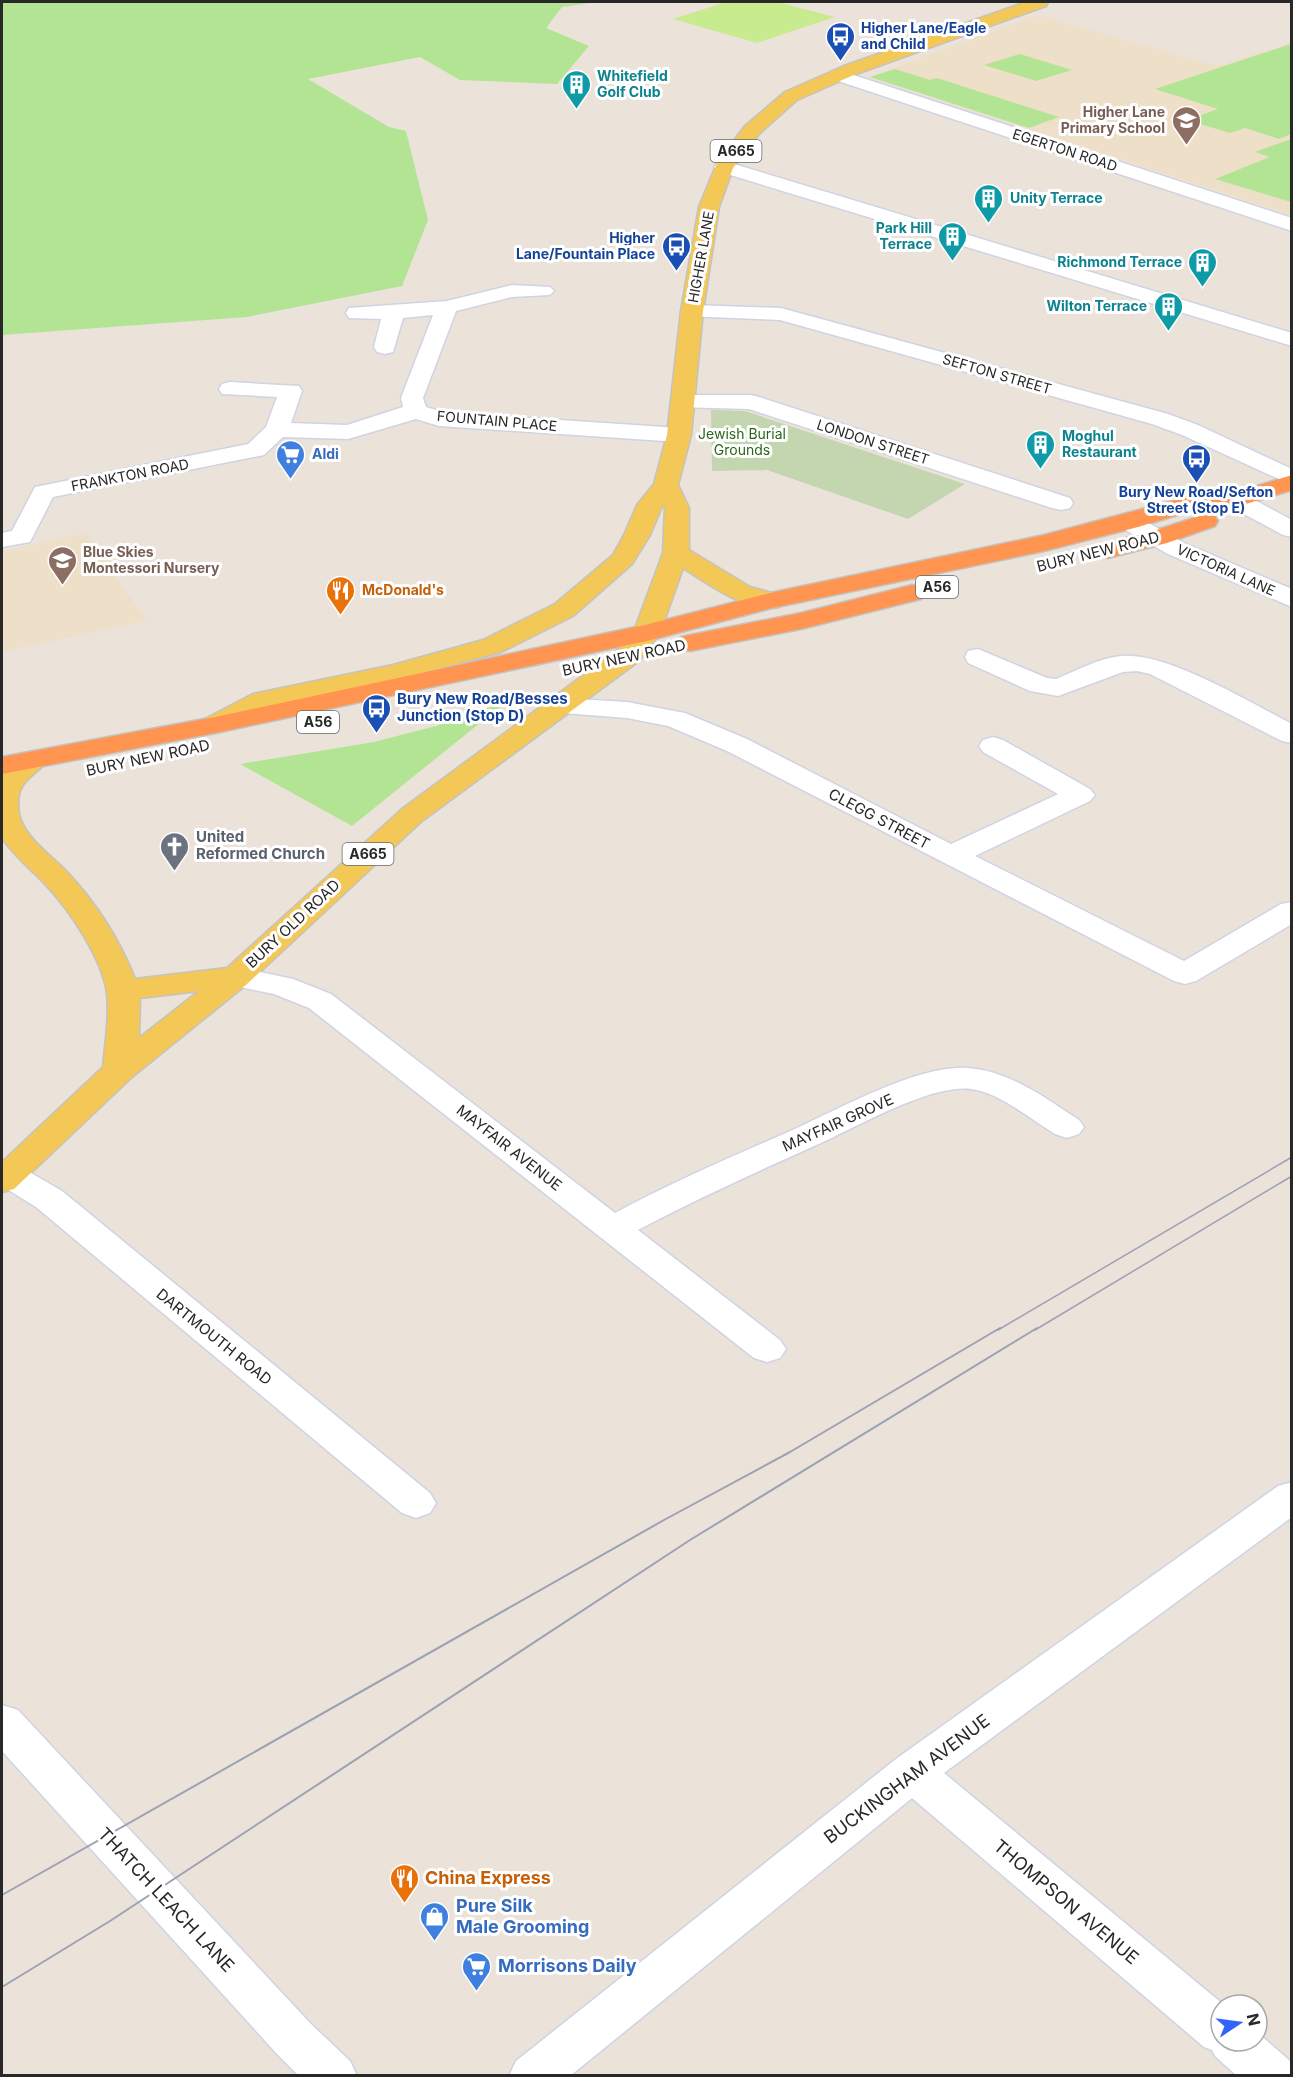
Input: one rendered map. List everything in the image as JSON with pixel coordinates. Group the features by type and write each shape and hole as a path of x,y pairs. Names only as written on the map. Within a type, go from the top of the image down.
{"highway":[{"name":"BURY NEW ROAD","path":"34,760 638,644 801,621 915,592 1035,568 1158,538 1218,517 1236,500 1292,480"},
{"name":"BURY NEW ROAD","path":"3,780 535,677 770,601 1044,543 1129,522 1210,498 1236,500"}],"main road":[{"name":"HIGHER LANE","path":"666,485 679,435 692,311 709,207 724,167 752,130 790,96 838,75 1040,2"},
{"path":"215,725 263,700 396,672 492,646 564,610 622,559 637,535 649,505 666,485 677,508 676,553 638,644"},
{"path":"676,553 741,593 770,601"},
{"name":"BURY OLD ROAD","path":"4,1175 120,1070 236,977 411,814 560,706 638,644"},
{"path":"34,760 3,780 3,813 7,833 56,878 94,929 123,990 120,1070"},
{"path":"123,990 236,977"}],"street":[{"name":"EGERTON ROAD","path":"838,75 1292,225"},
{"path":"724,167 1292,340"},
{"path":"357,313 393,313 447,307 512,291 543,291"},
{"name":"FOUNTAIN PLACE","path":"447,307 412,398 416,411 439,419 679,435"},
{"name":"SEFTON STREET","path":"692,311 781,314 1160,419 1190,430 1292,480"},
{"path":"385,347 393,313"},
{"name":"FRANKTON ROAD","path":"2,540 21,537 44,492 256,450 277,430 291,391 230,389"},
{"name":"LONDON STREET","path":"682,402 751,402 1019,497 1061,503"},
{"path":"277,430 348,432 416,411"},
{"path":"1236,500 1292,530"},
{"name":"VICTORIA LANE","path":"1129,522 1177,549 1292,599"},
{"path":"978,657 1040,685 1058,688 1119,664 1137,663 1159,668 1292,735"},
{"name":"CLEGG STREET","path":"560,706 627,710 675,719 737,745 1185,974 1292,911"},
{"path":"951,856 1080,795 993,746"},
{"name":"MAYFAIR AVENUE","path":"236,977 282,986 320,1001 767,1349"},
{"name":"MAYFAIR GROVE","path":"612,1228 657,1204 868,1109 931,1084 957,1077 986,1082 1013,1094 1067,1127"},
{"name":"DARTMOUTH ROAD","path":"4,1175 49,1199 416,1503"},
{"name":"BUCKINGHAM AVENUE","path":"533,2076 912,1772 1292,1496"},
{"name":"THATCH LEACH LANE","path":"2,1722 294,2039 333,2076"},
{"name":"THOMPSON AVENUE","path":"912,1772 1209,2022"},
{"path":"1246,2053 1273,2076"}],"shaded area":[{"name":"Higher Lane Primary School","path":"1038,15 1217,66 1291,43 1291,215 869,77"},
{"name":"Blue Skies Montessori Nursery","path":"85,533 147,621 2,652 2,551"}],"green space":[{"name":"Whitefield Golf Club","path":"2,2 597,2 562,7 546,28 589,46 557,84 460,80 420,57 308,79 389,127 406,131 428,220 402,286 247,317 2,335"},
{"path":"726,2 777,2 835,17 757,43 673,19"},
{"path":"1291,44 1291,134 1279,139 1245,128 1230,133 1187,120 1218,109 1155,89"},
{"path":"1020,54 1072,70 1036,81 984,65"},
{"path":"895,69 930,80 937,78 1059,117 1029,128 870,77"},
{"path":"1291,139 1291,202 1215,179 1270,157 1255,152"},
{"name":"Jewish Burial Grounds","path":"711,410 745,411 965,484 908,519 767,470 712,471"},
{"path":"506,702 352,826 240,764 374,742 436,726"}],"tram line":[{"path":"998,1330 1292,1157"},
{"path":"1035,1330 1292,1176"},
{"path":"2,1895 664,1520 790,1452 1000,1328"},
{"path":"2,1987 110,1921 690,1540 1037,1328"}],"place":[{"name":"Higher Lane/Eagle and Child","path":"840,62"},
{"name":"Whitefield Golf Club","path":"576,110"},
{"name":"Higher Lane Primary School","path":"1186,146"},
{"name":"Unity Terrace","path":"989,224"},
{"name":"Park Hill Terrace","path":"953,262"},
{"name":"Higher Lane/Fountain Place","path":"676,272"},
{"name":"Richmond Terrace","path":"1203,288"},
{"name":"Wilton Terrace","path":"1168,332"},
{"name":"Moghul Restaurant","path":"1041,470"},
{"name":"Aldi","path":"291,480"},
{"name":"Bury New Road/Sefton Street (Stop E)","path":"1196,484"},
{"name":"Blue Skies Montessori Nursery","path":"62,586"},
{"name":"McDonald's","path":"341,616"},
{"name":"Bury New Road/Besses Junction (Stop D)","path":"376,734"},
{"name":"United Reformed Church","path":"175,872"},
{"name":"China Express","path":"404,1904"},
{"name":"Pure Silk Male Grooming","path":"435,1942"},
{"name":"Morrisons Daily","path":"477,1992"}]}
